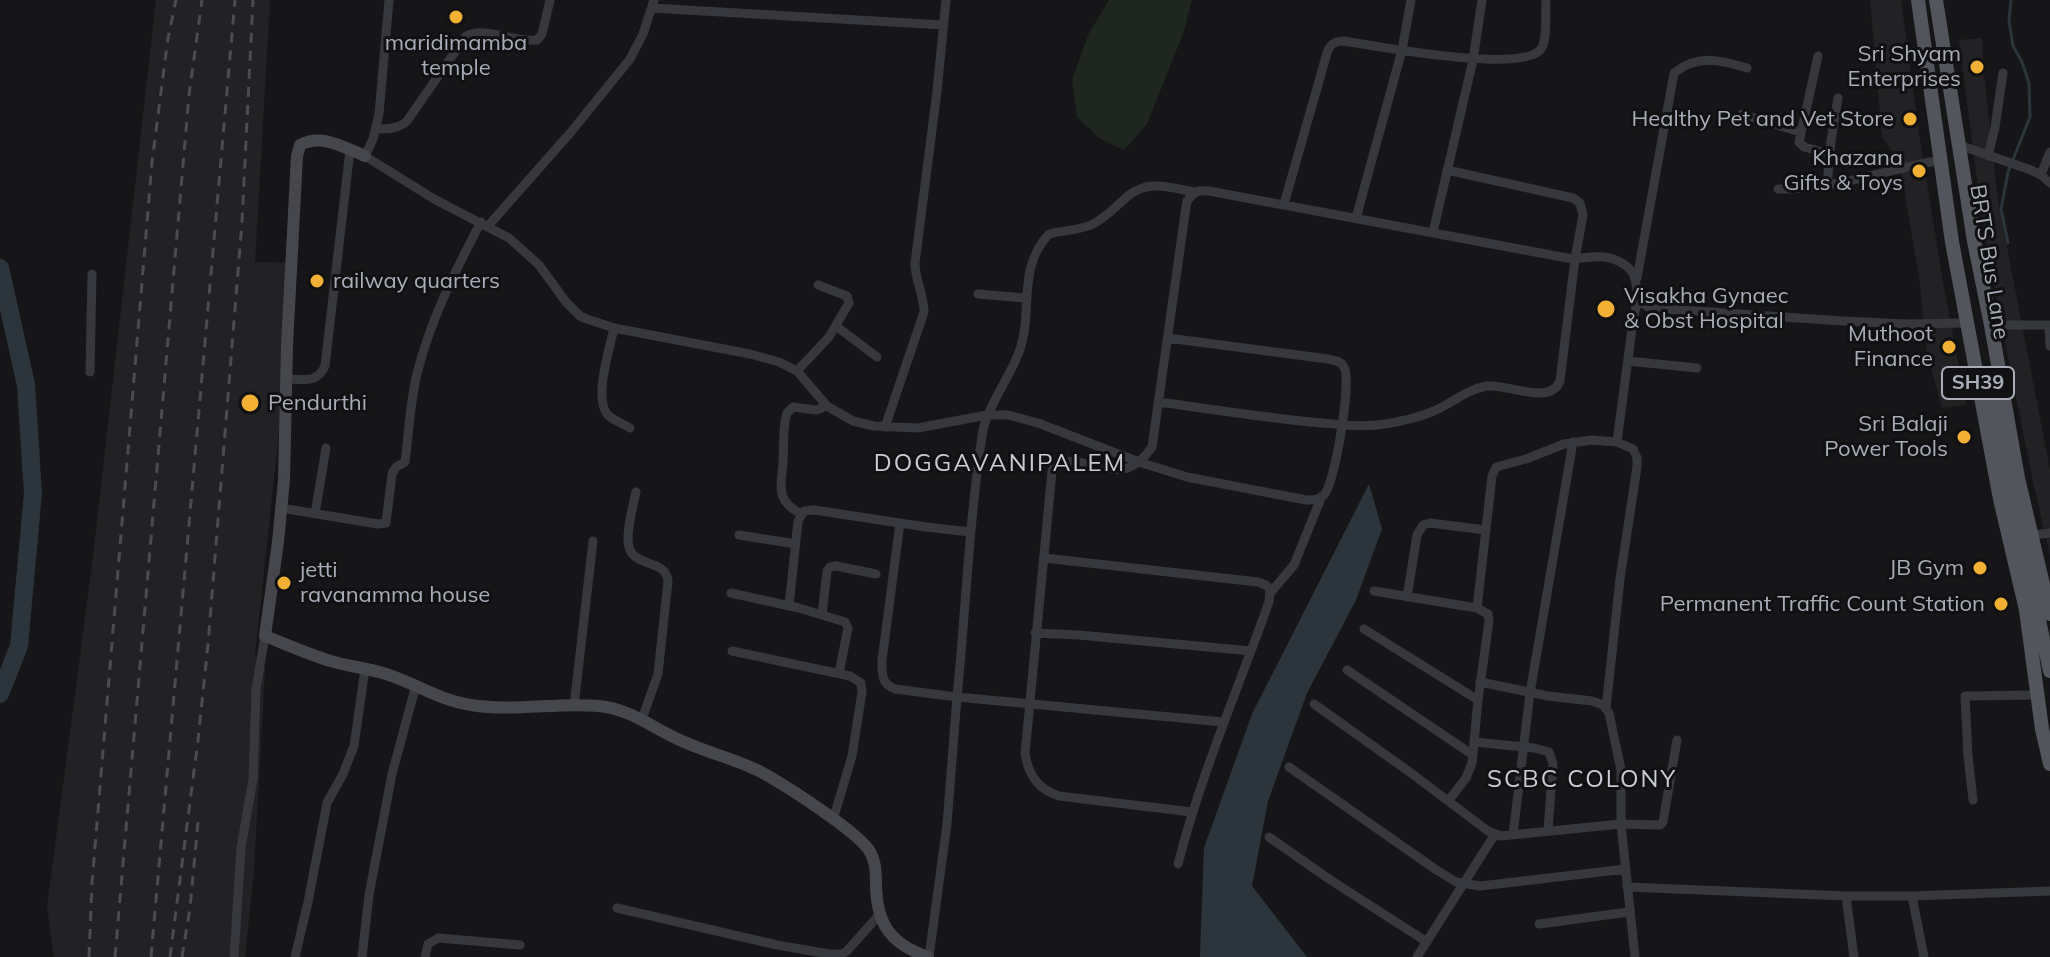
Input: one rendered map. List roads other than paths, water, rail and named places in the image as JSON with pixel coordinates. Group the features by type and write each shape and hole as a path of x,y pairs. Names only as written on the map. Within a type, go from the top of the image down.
{"main road":[{"name":"SH39","path":"1918,0 1952,242 2000,499 2026,610 2042,729 2050,764"},
{"name":"BRTS Bus Lane","path":"1927,0 1961,235 1985,374 2050,671"},
{"name":"SH39","path":"1936,0 1974,241 2012,448 2050,614"}],"street":[{"path":"365,156 376,129 389,0"},
{"path":"376,129 393,128 407,121 466,36 482,33 522,41 537,40 542,34 550,0"},
{"path":"885,427 924,312 915,263 946,0"},
{"path":"1356,218 1402,50 1411,0"},
{"path":"1433,232 1473,60 1482,0"},
{"path":"1284,204 1330,45 1344,41 1473,60 1520,57 1539,51 1544,36 1546,0"},
{"path":"281,508 378,524 387,522 392,474 396,467 405,462 420,363 462,257 484,224 571,132 617,77 635,51 653,4 943,25"},
{"path":"1818,56 1800,132 1800,145 1830,154"},
{"path":"1617,442 1638,298 1636,281 1674,73 1709,59 1747,68"},
{"path":"1988,156 2003,73"},
{"path":"1827,185 1838,98"},
{"path":"1742,114 1800,132"},
{"path":"234,957 241,848 253,779 256,689 281,508 297,156 300,145 315,139 323,140 365,156 434,199 484,224 519,246 539,265 580,316 597,324 764,357 788,365 827,406 853,421 885,427 918,428 987,415 1008,415 1187,477 1306,500 1321,497"},
{"path":"1959,145 2041,175 2050,183"},
{"path":"286,379 315,379 325,366 350,150"},
{"path":"2041,175 2050,152"},
{"path":"1778,189 1803,190 1942,160"},
{"path":"1159,402 1367,426 1433,412 1466,392 1488,386 1505,386 1539,394 1557,388 1582,208 1577,200 1447,170"},
{"path":"265,636 327,660 384,673 447,699 473,706 606,707 642,719 678,739 759,771 858,838 873,858 879,915 885,929 915,952 929,957 947,824 970,532 980,447 987,415 1020,351 1030,270 1049,234 1077,230 1095,223 1140,188 1160,186 1284,204 1575,259 1593,256 1616,260 1630,268 1636,281"},
{"path":"1192,812 1059,796 1048,792 1035,782 1027,764 1025,741 1050,478 1060,462 1119,469 1139,462 1152,447 1187,201 1195,192"},
{"path":"90,372 92,274"},
{"path":"797,371 815,353 847,309 849,299 843,293 818,285"},
{"path":"978,294 1025,298"},
{"path":"1638,298 1646,306 1655,308 1874,322 1966,323"},
{"path":"1991,325 2049,325 2050,346"},
{"path":"836,326 877,357"},
{"path":"614,328 603,376 603,406 609,417 630,428"},
{"path":"1168,338 1328,359 1344,366 1347,380 1342,425 1327,489 1294,565 1271,592 1192,812 1178,864"},
{"path":"1628,361 1697,368"},
{"path":"801,514 785,502 781,490 785,421 793,407 816,410 827,406"},
{"path":"1513,835 1530,693 1573,442"},
{"path":"1477,608 1492,476 1496,467 1573,442 1617,442 1633,449 1637,458 1606,708"},
{"path":"315,514 326,448"},
{"path":"636,492 629,548 635,557 664,569 668,575 658,674 642,719"},
{"path":"789,606 798,521 808,509 970,532"},
{"path":"900,523 882,660 883,682 888,687 957,697 1223,722"},
{"path":"1407,597 1417,535 1423,525 1430,523 1486,530"},
{"path":"2032,535 2050,533"},
{"path":"739,535 796,544"},
{"path":"574,706 593,541"},
{"path":"1044,558 1258,582 1268,586 1271,592"},
{"path":"822,615 830,567 876,574"},
{"path":"1374,591 1477,608 1489,617 1473,755 1466,778 1449,800"},
{"path":"731,593 843,621 848,625 839,673"},
{"path":"1364,629 1478,700"},
{"path":"1035,633 1251,651"},
{"path":"732,651 859,680 862,687 852,756 833,820"},
{"path":"295,957 327,803 354,746 365,669"},
{"path":"1347,670 1473,755"},
{"path":"1480,682 1530,693 1592,701 1609,713 1621,770 1621,824 1635,957"},
{"path":"362,957 369,895 392,774 416,685"},
{"path":"1973,800 1965,696 2037,695"},
{"path":"1314,704 1495,834 1513,835 1621,824 1658,826 1663,822 1677,740"},
{"path":"1474,742 1544,750 1551,755 1548,830"},
{"path":"1289,767 1456,882 1473,886 1491,885 1626,869"},
{"path":"1417,957 1495,834"},
{"path":"1269,837 1427,942"},
{"path":"1627,887 1846,896 2050,891"},
{"path":"1846,896 1854,957"},
{"path":"1912,896 1924,957"},
{"path":"617,908 777,945 841,955 879,915"},
{"path":"1539,924 1629,912"},
{"path":"425,957 428,944 438,938 520,945"},
{"path":"774,957 777,945"}],"waterway":[{"path":"2008,243 2001,209 2008,172 2030,117 2029,83 2013,46 2009,21 2011,0"},
{"path":"0,268 26,385 33,493 19,646 0,694"}],"railway":[{"path":"89,957 92,883 152,162 176,0"},
{"path":"115,957 189,95 202,0"},
{"path":"151,957 235,0"},
{"path":"170,957 208,644 242,222 253,0"},
{"path":"182,957 198,822"}],"place":[{"name":"maridimamba temple","path":"456,17"},
{"name":"Sri Shyam Enterprises","path":"1977,67"},
{"name":"Healthy Pet and Vet Store","path":"1910,119"},
{"name":"Khazana Gifts & Toys","path":"1919,171"},
{"name":"railway quarters","path":"317,281"},
{"name":"Visakha Gynaec & Obst Hospital","path":"1606,309"},
{"name":"Muthoot Finance","path":"1949,347"},
{"name":"Pendurthi","path":"250,403"},
{"name":"Sri Balaji Power Tools","path":"1964,437"},
{"name":"JB Gym","path":"1980,568"},
{"name":"jetti ravanamma house","path":"284,583"},
{"name":"Permanent Traffic Count Station","path":"2001,604"}],"district":[{"name":"DOGGAVANIPALEM","path":"1000,464"},
{"name":"SCBC COLONY","path":"1582,780"}]}
